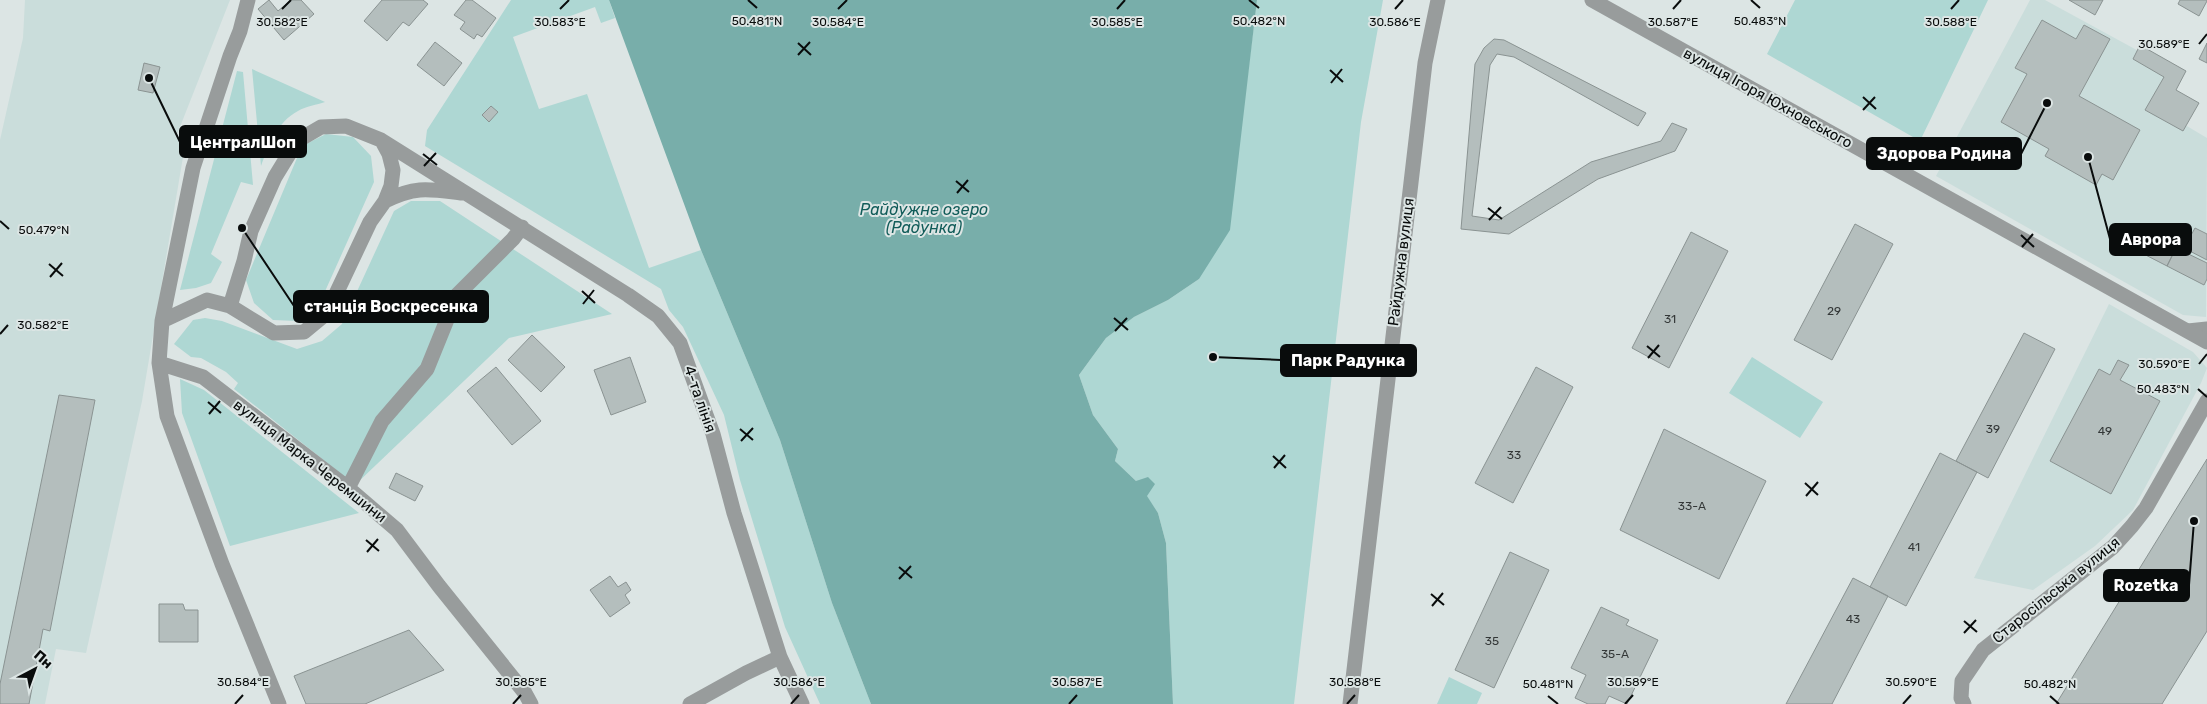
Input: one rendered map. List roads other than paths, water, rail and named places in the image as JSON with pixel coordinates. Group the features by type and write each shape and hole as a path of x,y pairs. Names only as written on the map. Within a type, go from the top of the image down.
{"street":[{"path":"248,0 240,31 193,168 162,321 159,363 167,416 222,564 279,704"},
{"name":"Райдужна вулиця","path":"1350,704 1424,73 1438,0"},
{"name":"вулиця Ігоря Юхновського","path":"1592,0 2207,342"},
{"name":"4-та лінія","path":"230,306 244,262 250,231 275,177 297,142 321,127 346,126 381,140 522,227 658,316 680,343 713,434 734,513 780,657 802,704"},
{"path":"162,321 207,300 230,306 274,333 304,332 327,313 370,222 385,201 391,186 393,170 389,154 381,140"},
{"name":"4-та лінія","path":"385,201 405,191 421,190 466,194"},
{"path":"348,488 382,421 427,369 457,295 513,239 522,227"},
{"path":"2188,331 2207,329"},
{"name":"вулиця Марка Черемшини","path":"159,363 203,377 348,488 397,530 439,586 525,693 531,704"},
{"name":"Старосільська вулиця","path":"1964,704 1961,698 1962,681 1983,650 2113,547 2132,526 2146,508 2207,401"},
{"path":"690,704 739,676 780,657"}],"water":[{"name":"Райдужне озеро (Радунка)","path":"609,0 1257,0 1230,230 1199,279 1168,300 1134,317 1106,338 1079,375 1093,415 1118,449 1115,461 1136,481 1148,477 1155,484 1147,496 1158,513 1166,543 1173,704 871,704 832,603 780,440 701,250"}],"place":[{"name":"ЦентралШоп","path":"149,78"},
{"name":"Здорова Родина","path":"2047,103"},
{"name":"Аврора","path":"2088,157"},
{"name":"станція Воскресенка","path":"242,228"},
{"name":"Парк Радунка","path":"1213,357"},
{"name":"Rozetka","path":"2194,521"}]}
